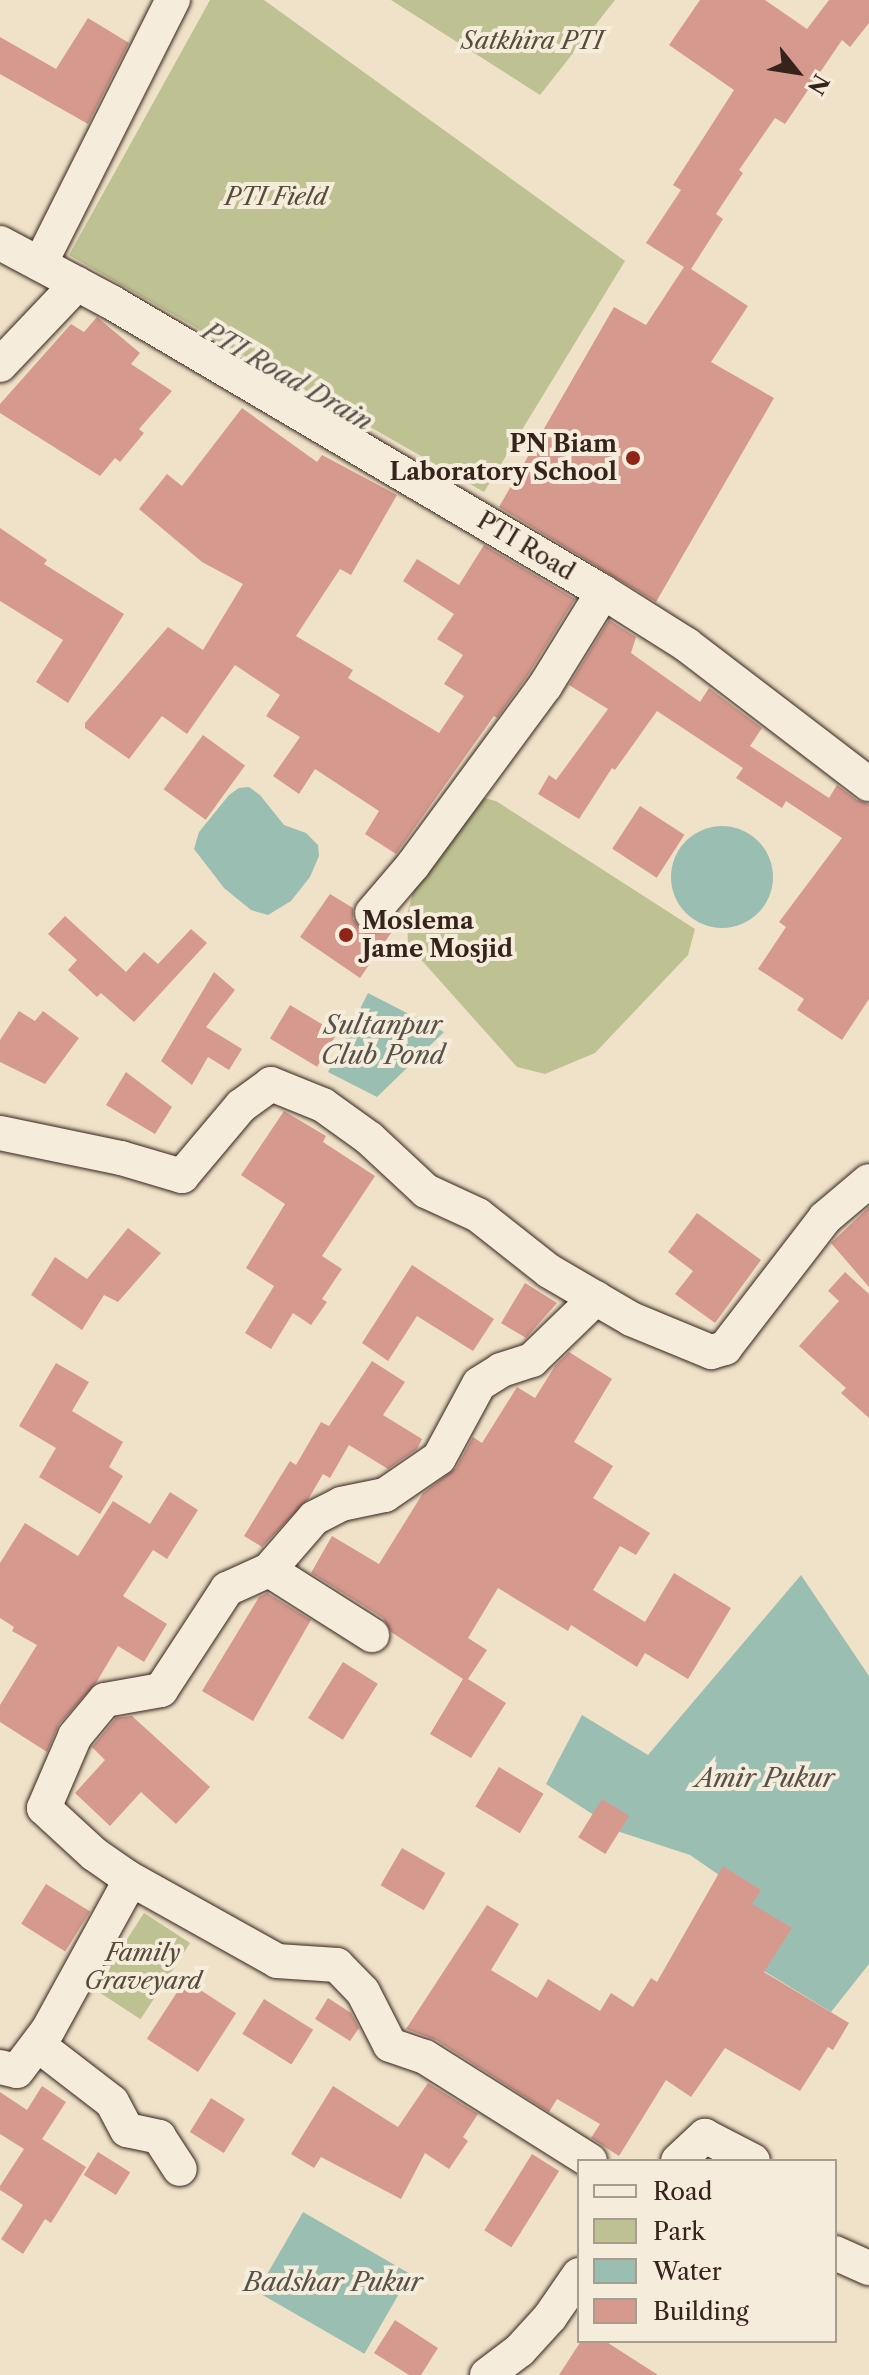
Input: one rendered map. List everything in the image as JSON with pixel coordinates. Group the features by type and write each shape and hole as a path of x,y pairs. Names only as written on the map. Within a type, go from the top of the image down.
{"street":[{"path":"40,264 173,0"},
{"name":"PTI Road","path":"0,243 77,284 603,592 687,645 869,784"},
{"path":"0,365 77,284"},
{"path":"372,913 413,865 545,686 603,592"},
{"path":"0,1133 121,1158 182,1176 241,1106 271,1084 323,1105 369,1138 426,1191 478,1215 549,1271 631,1319 692,1347 711,1352 725,1348 825,1218 869,1181"},
{"path":"587,2159 425,2057 390,2045 363,1992 337,1965 277,1961 127,1877 94,1854 44,1808 75,1736 105,1700 161,1690 227,1589 269,1570 314,1518 341,1504 385,1495 439,1458 479,1384 501,1370 532,1360 596,1298"},
{"path":"269,1570 372,1635"},
{"path":"0,2067 17,2071 38,2045 115,1911 127,1877"},
{"path":"38,2045 112,2102 127,2130 159,2137 180,2169"},
{"path":"680,2159 705,2136 749,2159"},
{"path":"837,2254 869,2268"},
{"path":"487,2375 520,2350 550,2317 577,2278"}],"green space":[{"name":"PTI Field","path":"210,0 264,0 625,261 484,492 69,255"},
{"name":"Satkhira PTI","path":"391,0 615,0 540,95"},
{"path":"476,796 496,801 695,929 688,955 595,1053 545,1074 517,1067 408,945 407,915 415,884"},
{"name":"Family Graveyard","path":"144,1913 190,1943 141,2019 94,1989"}],"water":[{"path":"249,787 260,795 284,825 306,833 318,845 319,856 310,877 291,901 268,915 251,910 224,888 194,849 199,832 229,795 239,788"},
{"path":"722,826 741,830 758,841 769,858 773,877 769,896 758,913 741,924 722,928 703,924 686,913 675,896 671,877 675,858 686,841 703,830"},
{"name":"Sultanpur Club Pond","path":"368,993 444,1032 377,1097 328,1072"},
{"name":"Amir Pukur","path":"801,1575 869,1676 869,1964 831,2012 751,1963 732,1884 690,1855 620,1832 546,1784 582,1715 648,1755"},
{"name":"Badshar Pukur","path":"303,2212 410,2274 364,2354 257,2292"}],"building":[{"name":"PN Biam Laboratory School","path":"700,0 765,0 807,29 829,0 869,0 869,23 850,47 842,40 785,124 775,118 739,170 743,173 716,214 723,219 691,269 748,306 711,362 774,398 656,602 499,507 614,307 646,325 684,267 646,243 681,190 673,185 734,90 669,45"},
{"path":"88,18 129,43 88,124 0,74 0,37 56,69"},
{"path":"97,317 140,353 131,364 172,391 139,429 144,433 120,462 115,458 100,476 0,413 0,404 71,324 84,332"},
{"path":"242,408 317,462 322,455 397,495 351,575 340,569 296,636 353,670 348,678 439,733 464,696 444,684 463,655 437,639 454,614 403,581 417,559 459,585 484,545 575,599 528,675 497,718 494,716 396,854 365,834 379,811 315,769 299,794 273,776 300,737 266,716 280,695 235,665 187,734 162,716 129,759 85,728 85,723 168,627 203,650 243,584 202,562 139,509 167,474 182,486"},
{"path":"0,528 47,560 44,564 124,614 68,703 36,682 63,640 0,601"},
{"path":"609,620 636,637 631,653 700,702 709,688 762,728 750,746 829,798 837,785 857,800 869,804 869,999 842,1040 797,1010 804,999 758,969 786,927 779,922 842,838 786,801 782,808 736,778 743,768 657,711 615,770 612,768 579,819 538,794 549,775 556,780 608,709 569,685"},
{"path":"203,735 245,766 206,820 164,789"},
{"path":"640,806 684,835 657,878 612,849"},
{"name":"Moslema Jame Mosjid","path":"330,894 353,908 353,919 360,929 369,933 384,928 391,933 360,978 300,937"},
{"path":"65,916 126,972 144,952 158,964 191,929 207,943 134,1022 101,993 97,997 68,970 77,960 48,934"},
{"path":"214,972 235,990 206,1027 242,1049 229,1070 208,1057 192,1085 161,1061"},
{"path":"290,1005 337,1033 317,1067 270,1038"},
{"path":"19,1011 35,1021 43,1011 79,1038 45,1084 0,1062 0,1040"},
{"path":"126,1072 172,1107 155,1134 106,1105"},
{"path":"284,1111 326,1136 323,1142 375,1176 322,1256 342,1269 322,1299 327,1302 311,1325 293,1313 271,1349 245,1333 274,1286 246,1268 285,1204 241,1175"},
{"path":"869,1207 869,1287 831,1243"},
{"path":"697,1213 761,1260 715,1323 675,1294 693,1271 668,1252"},
{"path":"128,1228 161,1253 118,1302 104,1295 82,1330 31,1295 55,1257 87,1279"},
{"path":"412,1265 494,1319 473,1351 417,1316 388,1361 362,1343"},
{"path":"845,1272 869,1294 869,1418 841,1393 846,1388 799,1346 839,1301 828,1291"},
{"path":"525,1283 557,1303 526,1338 501,1323"},
{"path":"569,1352 612,1379 574,1442 613,1466 593,1498 650,1533 636,1555 620,1546 593,1590 645,1622 674,1573 731,1608 688,1679 645,1653 637,1667 571,1625 568,1631 498,1588 468,1638 487,1650 468,1679 506,1703 471,1758 430,1734 463,1679 391,1632 383,1618 311,1573 332,1536 379,1564 423,1493 456,1468 473,1437 482,1443 517,1387 535,1398 555,1366"},
{"path":"372,1361 405,1382 383,1415 422,1439 417,1449 388,1469 349,1445 330,1478 323,1474 309,1498 262,1547 244,1536 290,1461 296,1465 321,1422 329,1426"},
{"path":"56,1363 89,1382 72,1411 123,1442 109,1467 123,1476 100,1514 39,1477 56,1448 19,1426"},
{"path":"170,1492 198,1510 167,1559 153,1550 123,1596 167,1624 144,1662 118,1646 96,1683 59,1724 47,1752 0,1722 0,1705 37,1645 12,1631 14,1627 0,1618 0,1563 25,1523 78,1556 113,1501 150,1524"},
{"path":"267,1593 311,1620 253,1721 202,1691 259,1597"},
{"path":"343,1662 378,1684 343,1740 308,1718"},
{"path":"132,1716 210,1787 176,1824 141,1792 110,1826 75,1793 105,1760 92,1747 116,1718"},
{"path":"499,1767 544,1794 520,1833 475,1806"},
{"path":"602,1799 629,1816 605,1854 578,1837"},
{"path":"402,1848 445,1873 424,1910 380,1885"},
{"path":"723,1866 761,1890 752,1904 792,1928 764,1972 849,2023 833,2050 828,2047 800,2091 725,2048 691,2097 666,2080 619,2156 591,2138 600,2124 557,2099 549,2112 436,2040 406,2029 487,1905 519,1924 491,1970 537,1998 548,1979 600,2011 611,1993 633,2007 651,1978 657,1982"},
{"path":"46,1884 90,1912 65,1951 21,1924"},
{"path":"185,1980 236,2013 198,2072 147,2039"},
{"path":"328,1998 351,2013 359,2028 350,2041 315,2019"},
{"path":"264,1999 313,2030 291,2065 242,2034"},
{"path":"428,2083 478,2114 463,2137 468,2141 449,2169 425,2153 401,2199 321,2157 314,2168 291,2154 333,2086 398,2127"},
{"path":"42,2086 66,2102 42,2139 86,2167 51,2223 45,2219 23,2254 1,2239 23,2205 0,2190 0,2186 24,2149 0,2134 0,2092 27,2110"},
{"path":"211,2098 245,2119 224,2153 190,2132"},
{"path":"98,2152 130,2172 116,2195 84,2175"},
{"path":"532,2154 559,2171 511,2247 484,2230"},
{"path":"395,2320 438,2348 421,2375 409,2375 374,2353"},
{"path":"580,2343 608,2343 658,2375 559,2375"}],"place":[{"name":"PN Biam Laboratory School","path":"633,458"},
{"name":"Moslema Jame Mosjid","path":"346,935"}],"water label":[{"name":"PTI Road Drain","path":"287,377"}]}
